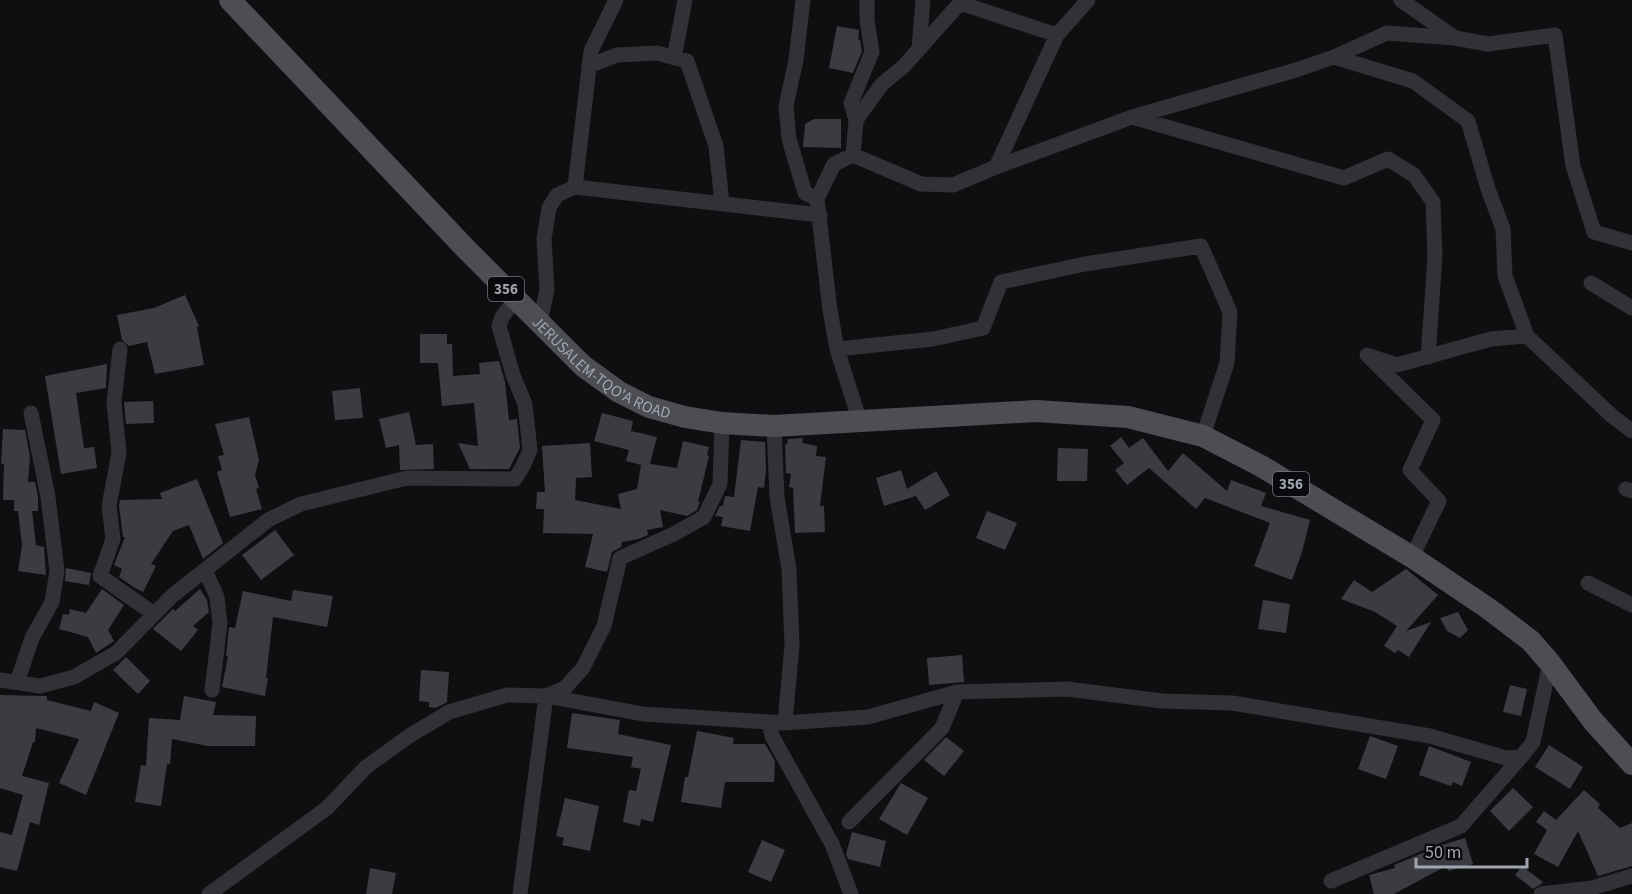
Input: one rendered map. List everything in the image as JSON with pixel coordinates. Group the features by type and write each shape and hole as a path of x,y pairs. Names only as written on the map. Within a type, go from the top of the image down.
{"main road":[{"name":"JERUSALEM-TQO'A ROAD","path":"230,0 459,241 583,366 619,392 649,407 685,417 722,423 774,426 860,422"},
{"name":"356","path":"860,422 1036,411 1128,417 1203,436 1261,466 1412,557 1489,609 1530,641 1550,663 1593,721 1632,764"}],"street":[{"path":"575,187 591,51 616,0"},
{"path":"674,58 685,0"},
{"path":"803,0 796,60 786,106 789,139 805,193 817,199"},
{"path":"853,155 856,120 851,103 872,52 867,20 867,0"},
{"path":"919,49 923,0"},
{"path":"996,167 1057,35 1088,0"},
{"path":"1401,0 1455,38"},
{"path":"856,120 882,84 903,67 960,3 1057,35"},
{"path":"860,422 837,348 830,310 817,199 834,164 853,155 921,184 953,185 1132,117 1335,57 1387,33 1455,38 1488,44 1555,35 1573,166 1594,232 1632,243"},
{"path":"589,66 617,55 657,54 687,61 716,146 722,203"},
{"path":"1335,57 1413,81 1468,121 1488,189 1503,229 1505,276 1527,336 1612,417 1632,431"},
{"path":"1132,117 1344,178 1388,159 1414,175 1434,202 1435,257 1428,357"},
{"path":"540,321 547,290 544,238 549,208 557,195 575,187 819,215"},
{"path":"837,348 933,339 983,328 1000,282 1085,264 1201,246 1230,312 1227,363 1203,436"},
{"path":"1591,283 1632,308"},
{"path":"0,680 40,686 74,677 116,653 172,596 268,520 301,504 407,478 515,479 530,450 525,404 513,375 499,326 508,309 519,301"},
{"path":"1412,557 1439,501 1410,470 1433,420 1367,355 1397,365 1491,339 1527,336"},
{"path":"120,349 114,402 119,453 109,506 113,539 100,576 154,614"},
{"path":"17,682 32,638 52,602 57,571 48,497 31,413"},
{"path":"546,696 565,688 583,668 604,626 620,558 674,534 704,517 720,484 722,423"},
{"path":"774,426 777,497 789,569 792,645 785,723"},
{"path":"205,570 217,597 220,622 212,690"},
{"path":"1588,583 1632,605"},
{"path":"1331,881 1461,826 1533,741 1550,663"},
{"path":"209,894 327,808 366,767 409,736 449,712 507,695 546,696 644,714 785,723 868,717 957,692 1067,689 1162,701 1232,703 1430,736 1506,758 1521,757"},
{"path":"849,822 942,728 957,692"},
{"path":"520,894 546,696"},
{"path":"769,722 772,736 832,844 851,894"},
{"path":"1540,894 1592,888 1632,876"}],"building":[{"path":"837,26 859,30 858,39 862,51 853,73 829,68"},
{"path":"814,119 841,119 841,148 803,147 805,124"},
{"path":"185,295 199,326 197,327 204,365 155,374 147,342 129,346 122,340 117,315 154,308"},
{"path":"420,334 447,334 447,344 452,344 453,376 480,374 479,363 499,361 505,382 509,420 517,419 520,448 509,469 470,469 458,443 478,446 474,403 442,406 438,363 420,363"},
{"path":"107,364 106,388 76,393 84,448 94,447 97,468 61,474 45,376"},
{"path":"360,388 363,418 335,420 332,391"},
{"path":"153,401 154,423 126,424 124,402"},
{"path":"409,412 416,445 433,444 434,469 400,470 399,445 386,448 379,419"},
{"path":"602,413 633,421 631,431 657,437 650,464 677,468 683,441 709,447 697,510 687,516 660,510 663,527 647,530 648,535 638,539 622,542 621,547 612,552 607,572 585,567 593,534 543,533 544,509 536,509 537,492 545,492 542,446 590,443 592,477 576,478 575,500 621,509 618,494 637,489 641,465 626,461 629,450 594,441"},
{"path":"249,417 259,460 255,475 259,488 256,489 262,509 230,517 217,472 222,470 218,456 224,455 215,424"},
{"path":"3,429 25,430 30,457 28,482 35,482 38,496 38,511 32,511 36,545 44,547 46,575 18,571 22,545 18,511 14,511 14,500 3,500 4,464 1,464"},
{"path":"1121,437 1129,448 1143,438 1168,471 1183,453 1227,491 1231,480 1266,493 1261,506 1310,520 1292,580 1254,566 1270,523 1205,498 1196,509 1149,468 1127,485 1115,470 1124,463 1110,446"},
{"path":"803,438 802,443 817,446 816,456 826,457 820,506 824,506 825,532 795,533 793,488 789,487 791,474 786,473 785,444 787,445 788,439"},
{"path":"741,440 765,442 764,488 758,487 750,531 721,526 723,517 715,516 720,506 723,506 725,496 734,497"},
{"path":"1058,448 1088,449 1087,481 1057,481"},
{"path":"901,470 907,489 936,471 950,495 925,510 916,496 884,506 876,478"},
{"path":"197,479 223,543 203,559 189,525 173,531 151,564 156,566 143,592 135,588 119,577 122,569 114,565 125,537 123,537 120,500 162,499 160,493"},
{"path":"987,511 1017,523 1005,550 976,538"},
{"path":"275,530 294,555 261,580 242,555"},
{"path":"66,568 91,573 89,585 65,581"},
{"path":"1406,569 1438,595 1406,631 1431,622 1409,657 1398,650 1395,653 1384,646 1397,626 1375,612 1341,599 1354,580 1372,592"},
{"path":"102,589 124,605 108,630 114,641 96,653 88,637 59,629 63,614 69,615 70,609 86,613"},
{"path":"200,589 207,600 209,612 193,626 198,630 181,651 153,629 173,609 175,611"},
{"path":"293,590 333,596 327,627 273,617 265,696 222,687 228,656 226,656 229,627 235,628 243,591 291,601"},
{"path":"1263,600 1290,604 1286,633 1258,629"},
{"path":"1458,612 1468,630 1460,638 1447,631 1440,618"},
{"path":"962,655 964,682 929,685 927,658"},
{"path":"126,657 150,681 138,694 113,670"},
{"path":"421,670 449,672 447,702 436,708 429,707 429,702 419,701"},
{"path":"1510,685 1527,689 1521,716 1503,712"},
{"path":"0,695 47,696 47,700 91,711 94,702 119,713 86,795 59,783 79,739 36,728 35,742 33,742 22,776 49,783 39,825 30,822 17,871 0,867 0,832 12,835 23,795 0,788"},
{"path":"184,696 216,702 213,715 256,716 255,746 208,746 172,739 170,764 167,764 161,806 135,802 141,765 146,766 149,718 180,720"},
{"path":"572,713 620,720 618,734 671,745 653,822 641,819 640,826 623,822 629,790 636,791 641,769 631,767 633,757 567,748"},
{"path":"697,731 734,738 733,744 765,744 775,761 774,782 725,782 721,808 681,802"},
{"path":"1370,736 1398,746 1386,779 1358,769"},
{"path":"946,737 964,751 944,776 924,760"},
{"path":"1549,745 1583,767 1570,789 1535,767"},
{"path":"1429,746 1471,762 1462,786 1453,782 1451,786 1419,775"},
{"path":"901,783 928,798 907,835 879,819"},
{"path":"1513,788 1533,807 1509,831 1490,811"},
{"path":"1584,790 1600,804 1598,808 1620,828 1632,823 1632,866 1598,876 1578,831 1558,867 1534,854 1547,830 1536,822 1544,811 1556,820"},
{"path":"565,798 599,806 590,851 562,845 564,838 556,836"},
{"path":"852,832 886,841 880,867 848,859 846,854"},
{"path":"1465,838 1473,864 1448,871 1446,866 1394,894 1374,894 1369,875 1395,868 1394,865"},
{"path":"762,840 785,850 771,882 748,872"},
{"path":"1522,866 1543,882 1533,889 1515,875"},
{"path":"370,868 396,873 392,894 366,894"}]}
